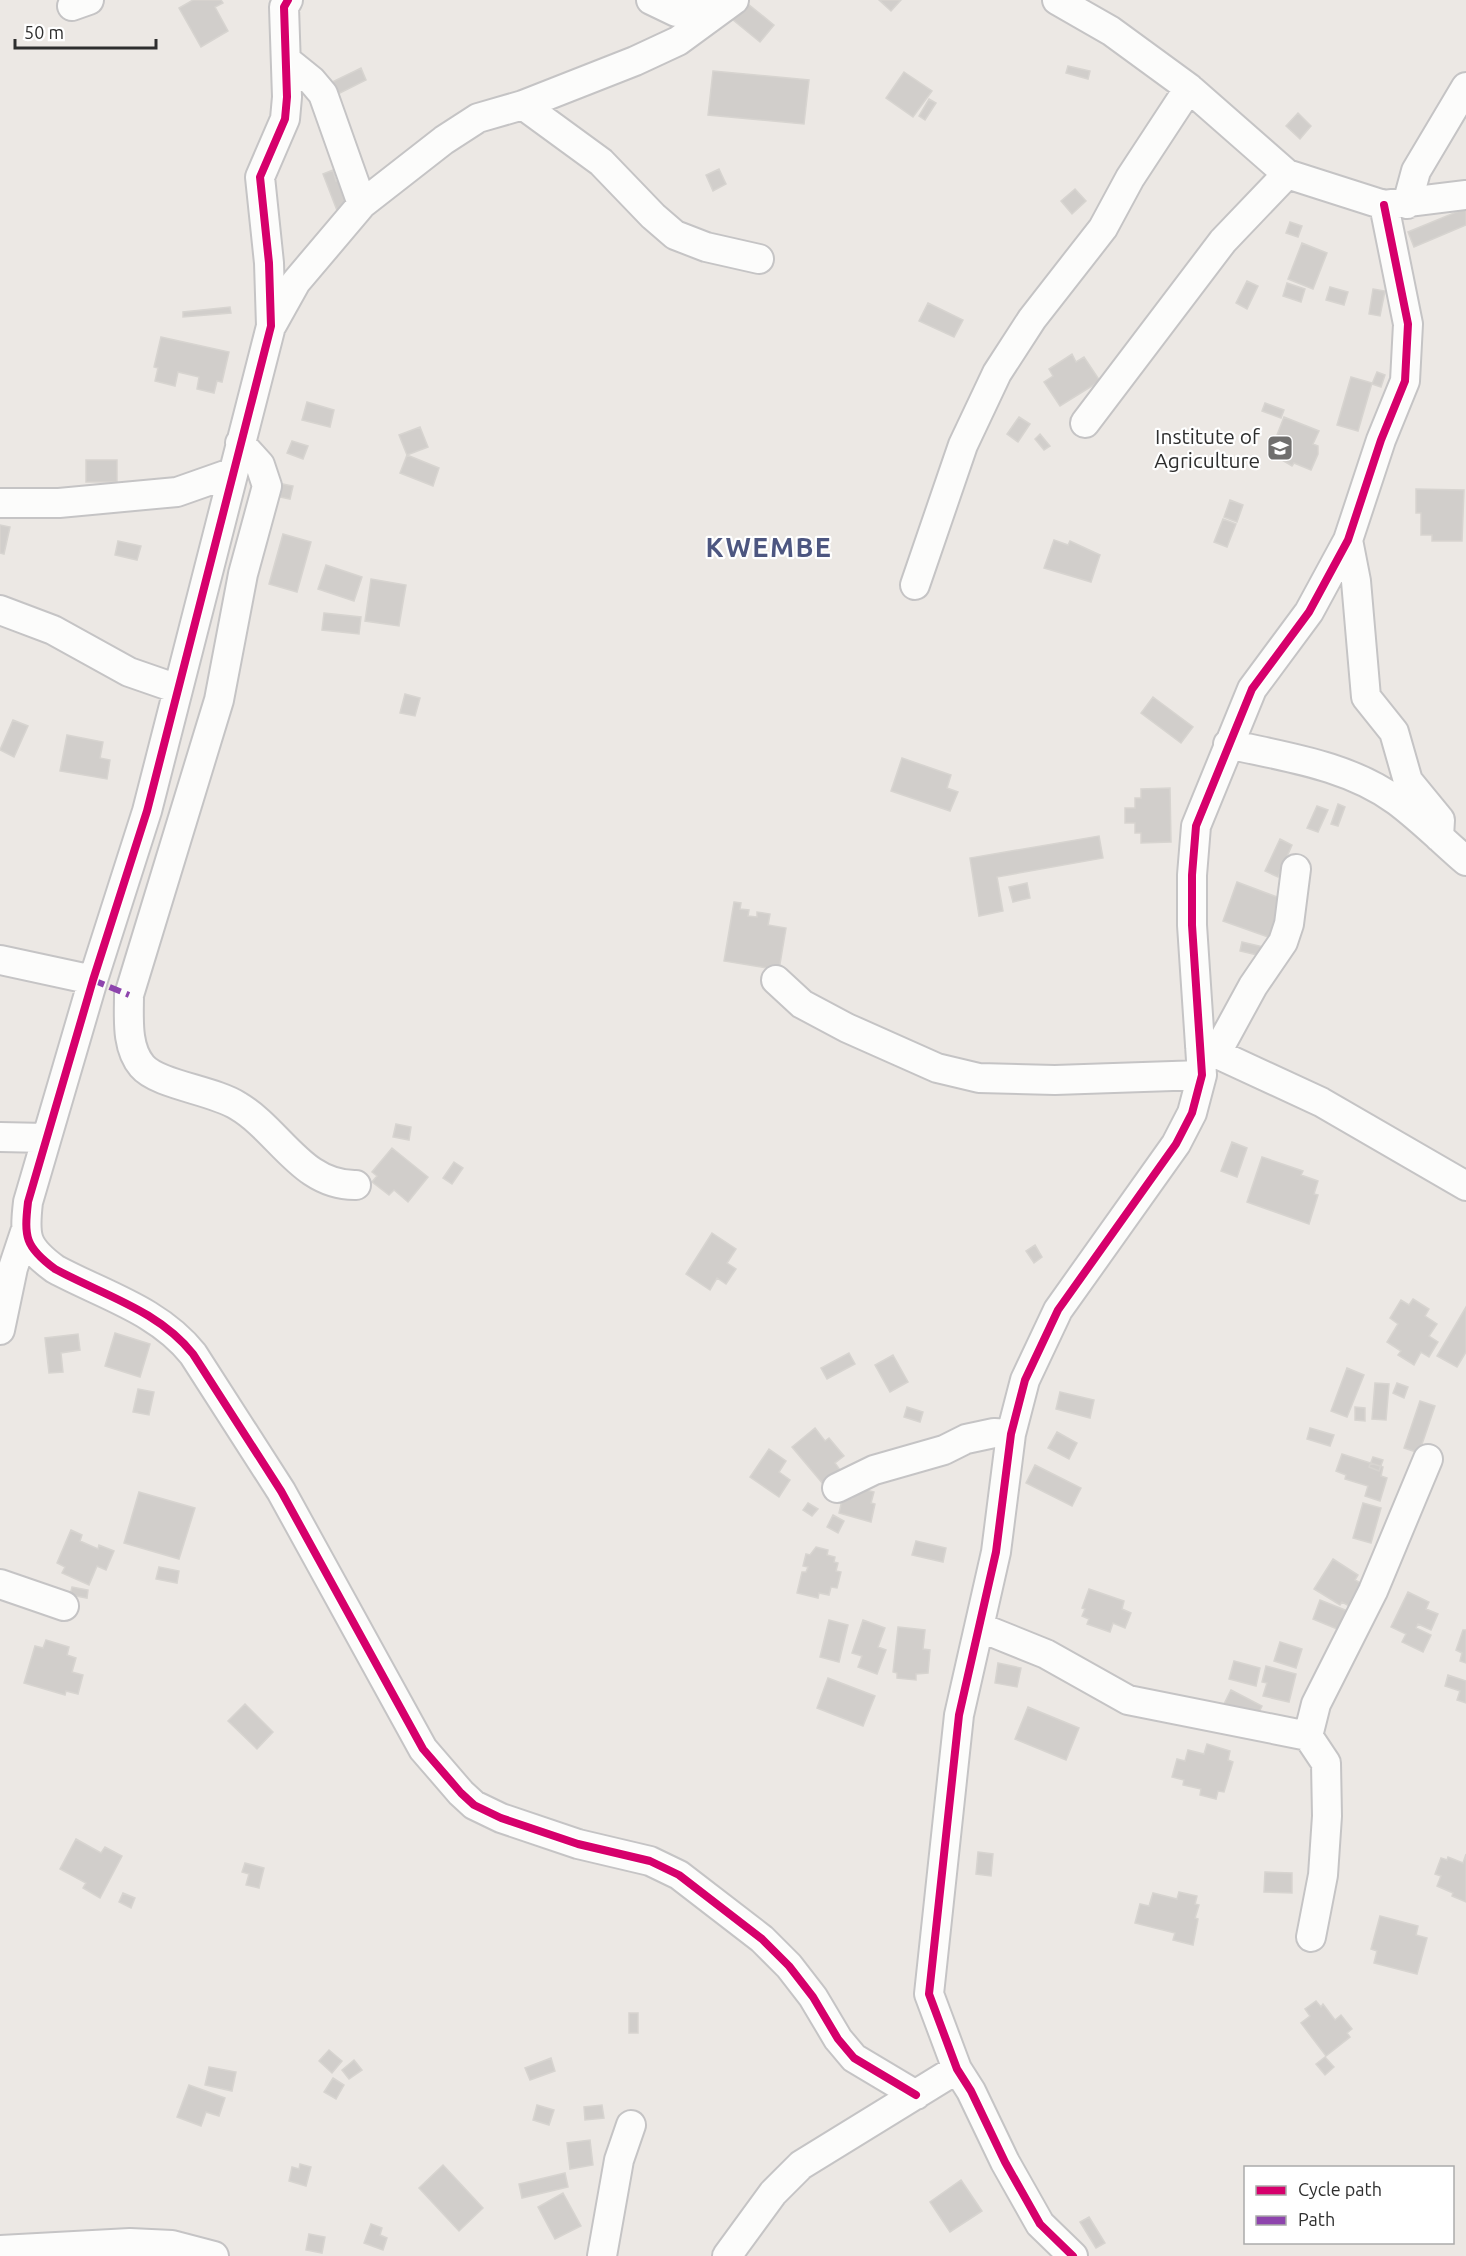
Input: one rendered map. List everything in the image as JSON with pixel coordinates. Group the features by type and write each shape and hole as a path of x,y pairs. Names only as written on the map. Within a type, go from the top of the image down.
{"street":[{"path":"271,326 269,262 260,177 285,119 287,97 284,7 288,0"},
{"path":"651,0 676,12 733,0"},
{"path":"0,1330 13,1268 25,1232 28,1202 46,1138 147,811 231,473 271,326 296,282 362,204 444,140 478,118 523,105 635,61 678,41 733,0"},
{"path":"1057,0 1111,31 1189,88 1287,174 1395,205 1466,195"},
{"path":"286,60 312,81 322,94 362,204"},
{"path":"1206,1058 1192,924 1196,826 1252,689 1309,612 1348,540 1381,440 1405,381 1408,324 1395,205 1466,87"},
{"path":"915,585 963,445 997,374 1032,319 1102,228 1130,178 1189,88"},
{"path":"523,105 601,162 653,216 675,235 706,247 759,260"},
{"path":"1085,423 1223,240 1287,174"},
{"path":"240,443 260,465 267,486 243,574 219,700 129,995 129,1029 134,1053 144,1069 169,1081 236,1104 261,1121 316,1176 333,1183 356,1185"},
{"path":"0,503 38,505 177,492 231,473"},
{"path":"1348,540 1356,581 1366,697 1394,732 1408,781 1440,820 1439,837"},
{"path":"0,610 53,630 129,672 178,689"},
{"path":"1228,744 1330,768 1369,785 1396,800 1466,861"},
{"path":"1073,2256 1040,2223 957,2069 929,1994 959,1715 996,1552 1011,1434 1025,1380 1058,1310 1176,1144 1192,1113 1206,1058 1282,942 1289,924 1296,869"},
{"path":"0,960 93,980"},
{"path":"776,980 802,1004 847,1028 937,1068 979,1078 1055,1080 1206,1058 1321,1102 1466,1186"},
{"path":"0,1137 46,1138"},
{"path":"25,1232 33,1249 55,1269 149,1315 181,1339 193,1354 281,1491 423,1749 461,1793 474,1805 501,1818 578,1845 650,1861 679,1875 762,1939 782,1959 813,1997 838,2039 854,2058 916,2096"},
{"path":"837,1488 874,1470 944,1450 966,1439 994,1433 1011,1434"},
{"path":"1308,1736 1316,1704 1373,1591 1428,1459"},
{"path":"0,1584 64,1606"},
{"path":"980,1627 1046,1654 1128,1700 1308,1736 1326,1764 1323,1875 1311,1937"},
{"path":"727,2256 786,2177 801,2165 957,2069"},
{"path":"602,2256 619,2160 631,2125"},
{"path":"0,2250 130,2243 171,2246 214,2256"}],"building":[{"path":"193,0 221,0 223,3 215,7 228,31 201,47 179,8"},
{"path":"743,0 774,25 760,42 727,15"},
{"path":"879,0 901,0 891,11"},
{"path":"1068,66 1090,71 1088,79 1066,73"},
{"path":"361,68 366,80 336,95 330,83"},
{"path":"713,71 809,80 804,124 708,115"},
{"path":"904,72 932,91 913,117 886,98"},
{"path":"929,99 936,103 925,120 919,116"},
{"path":"1298,113 1311,126 1300,139 1286,126"},
{"path":"719,169 726,184 713,191 706,175"},
{"path":"333,170 336,181 343,179 353,207 338,213 323,174"},
{"path":"1075,189 1086,201 1072,214 1061,201"},
{"path":"1466,208 1466,225 1414,247 1408,232"},
{"path":"1290,222 1302,226 1298,237 1286,233"},
{"path":"1302,243 1327,253 1313,289 1288,279"},
{"path":"1247,281 1258,286 1247,309 1236,303"},
{"path":"1287,283 1305,289 1301,302 1283,296"},
{"path":"1330,287 1348,292 1344,305 1326,300"},
{"path":"1373,289 1385,291 1380,316 1369,314"},
{"path":"928,303 963,320 954,337 919,321"},
{"path":"230,307 231,313 183,317 183,312"},
{"path":"161,337 229,352 222,382 217,381 214,393 197,389 199,377 178,372 175,386 155,381 158,368 154,367"},
{"path":"1072,354 1076,362 1084,357 1100,381 1060,406 1044,382 1053,376 1049,369"},
{"path":"1377,372 1385,375 1381,387 1372,384"},
{"path":"1351,377 1372,383 1358,431 1337,425"},
{"path":"307,402 334,410 330,427 302,420"},
{"path":"1265,403 1284,410 1281,418 1262,411"},
{"path":"1019,417 1030,424 1018,442 1007,434"},
{"path":"1284,417 1319,431 1313,444 1318,446 1318,454 1311,470 1294,463 1292,466 1270,453"},
{"path":"420,427 428,447 407,455 399,435"},
{"path":"1040,434 1050,446 1044,450 1035,439"},
{"path":"292,441 308,446 303,459 287,453"},
{"path":"407,455 439,468 433,486 400,473"},
{"path":"86,460 117,460 117,482 86,482"},
{"path":"278,483 293,486 290,499 275,496"},
{"path":"1416,489 1464,490 1462,541 1432,541 1432,535 1421,535 1421,513 1416,513"},
{"path":"1230,500 1243,505 1237,522 1224,517"},
{"path":"1223,519 1236,524 1227,547 1214,542"},
{"path":"0,525 10,527 4,554 0,553"},
{"path":"283,534 311,542 297,592 269,584"},
{"path":"1054,540 1068,545 1070,541 1100,555 1091,582 1044,568"},
{"path":"118,541 141,546 137,560 115,555"},
{"path":"326,565 362,577 354,601 318,589"},
{"path":"371,579 406,585 399,626 365,621"},
{"path":"324,613 361,617 359,634 322,630"},
{"path":"405,694 420,698 415,716 400,713"},
{"path":"1153,697 1193,727 1181,743 1141,713"},
{"path":"13,720 28,726 14,757 0,750"},
{"path":"67,735 103,742 100,758 110,760 107,779 60,771"},
{"path":"902,758 951,775 947,788 958,792 950,811 891,791"},
{"path":"1170,788 1171,842 1141,843 1141,833 1135,833 1135,823 1125,823 1125,808 1135,808 1135,798 1141,798 1141,789"},
{"path":"1338,804 1345,807 1338,826 1331,824"},
{"path":"1317,806 1328,810 1318,832 1307,828"},
{"path":"1099,836 1103,858 997,877 1003,911 979,916 970,858"},
{"path":"1280,839 1292,845 1278,877 1265,871"},
{"path":"1237,882 1285,900 1271,938 1223,921"},
{"path":"1027,883 1030,898 1013,902 1009,887"},
{"path":"734,902 741,903 740,909 749,910 748,916 757,917 757,912 770,914 768,925 786,928 779,970 724,961"},
{"path":"1242,942 1272,949 1270,958 1240,951"},
{"path":"396,1124 411,1127 409,1140 393,1137"},
{"path":"1232,1142 1247,1148 1237,1177 1221,1171"},
{"path":"392,1148 428,1177 408,1202 394,1190 389,1195 372,1182 377,1176 372,1172"},
{"path":"1262,1157 1303,1171 1301,1175 1318,1181 1314,1194 1318,1195 1309,1224 1247,1202"},
{"path":"454,1162 463,1168 452,1184 443,1178"},
{"path":"712,1233 736,1249 727,1263 736,1269 726,1284 717,1278 710,1290 686,1274"},
{"path":"1035,1245 1042,1257 1034,1263 1026,1251"},
{"path":"1413,1299 1429,1309 1425,1316 1437,1324 1429,1336 1438,1342 1429,1357 1421,1352 1414,1365 1398,1355 1401,1351 1387,1342 1398,1324 1390,1318 1401,1300 1409,1305"},
{"path":"1466,1307 1466,1352 1457,1367 1437,1356"},
{"path":"115,1333 150,1344 140,1377 105,1366"},
{"path":"78,1334 80,1350 61,1353 63,1372 49,1373 45,1338"},
{"path":"849,1353 855,1364 827,1379 821,1368"},
{"path":"893,1355 908,1382 890,1392 875,1365"},
{"path":"1347,1368 1364,1375 1347,1417 1331,1411"},
{"path":"1375,1383 1389,1384 1386,1420 1372,1419"},
{"path":"1397,1383 1408,1387 1404,1398 1393,1393"},
{"path":"138,1389 154,1392 149,1415 133,1412"},
{"path":"1060,1392 1094,1400 1090,1418 1056,1409"},
{"path":"1420,1401 1435,1406 1419,1453 1404,1448"},
{"path":"907,1407 923,1412 920,1422 904,1417"},
{"path":"1355,1407 1365,1408 1365,1421 1355,1420"},
{"path":"815,1428 825,1441 829,1438 844,1456 835,1463 840,1470 823,1484 792,1447"},
{"path":"1310,1428 1334,1435 1330,1446 1307,1439"},
{"path":"1057,1432 1077,1443 1069,1459 1048,1448"},
{"path":"769,1449 786,1461 779,1472 790,1480 779,1497 750,1477"},
{"path":"1342,1454 1383,1467 1381,1476 1387,1478 1380,1501 1365,1496 1368,1486 1345,1479 1346,1475 1336,1471"},
{"path":"1373,1457 1383,1460 1379,1471 1369,1467"},
{"path":"1035,1465 1081,1488 1072,1506 1026,1483"},
{"path":"855,1487 874,1492 871,1503 875,1504 871,1522 839,1513 843,1496 852,1498"},
{"path":"139,1492 195,1508 179,1559 124,1543"},
{"path":"808,1503 818,1509 812,1516 803,1510"},
{"path":"1363,1503 1381,1508 1371,1543 1353,1538"},
{"path":"833,1515 844,1521 838,1533 827,1527"},
{"path":"71,1530 82,1535 80,1541 98,1549 99,1545 114,1551 106,1570 97,1566 89,1585 62,1573 65,1567 57,1563"},
{"path":"916,1541 946,1548 943,1562 912,1555"},
{"path":"816,1547 828,1550 827,1555 835,1557 834,1562 838,1563 836,1571 841,1572 837,1588 831,1587 829,1595 819,1593 818,1598 797,1593 802,1572 806,1572 808,1567 803,1566 806,1554 810,1555"},
{"path":"1333,1559 1358,1575 1355,1580 1364,1585 1351,1607 1342,1602 1340,1605 1314,1589"},
{"path":"159,1567 179,1571 177,1583 156,1579"},
{"path":"72,1587 88,1590 87,1598 70,1595"},
{"path":"1089,1589 1124,1601 1122,1609 1131,1613 1125,1628 1113,1623 1110,1632 1087,1624 1089,1619 1082,1616 1085,1609 1082,1608"},
{"path":"1408,1592 1429,1602 1426,1609 1438,1614 1431,1630 1418,1624 1416,1628 1431,1635 1423,1652 1402,1642 1406,1634 1391,1627"},
{"path":"1320,1600 1350,1612 1342,1631 1313,1619"},
{"path":"829,1620 848,1625 839,1662 820,1657"},
{"path":"863,1620 885,1628 878,1647 886,1650 877,1674 858,1667 862,1656 852,1653"},
{"path":"898,1627 925,1630 923,1649 930,1650 928,1673 916,1674 916,1680 897,1678 897,1673 893,1672"},
{"path":"1463,1630 1466,1630 1466,1663 1460,1661 1462,1653 1456,1650"},
{"path":"46,1640 69,1647 67,1655 76,1658 72,1672 83,1675 78,1694 66,1691 65,1695 24,1683 35,1646 43,1648"},
{"path":"1280,1642 1302,1649 1296,1668 1274,1661"},
{"path":"1234,1661 1260,1668 1256,1686 1229,1679"},
{"path":"998,1663 1021,1668 1017,1687 995,1683"},
{"path":"1266,1666 1296,1674 1289,1702 1263,1696 1267,1683 1262,1682"},
{"path":"1448,1675 1466,1681 1466,1703 1457,1700 1460,1691 1445,1686"},
{"path":"828,1678 875,1696 863,1726 817,1708"},
{"path":"1231,1690 1262,1706 1254,1722 1223,1706"},
{"path":"245,1704 273,1732 257,1749 228,1721"},
{"path":"1028,1707 1079,1728 1066,1760 1015,1739"},
{"path":"1207,1744 1230,1751 1228,1760 1233,1762 1224,1792 1218,1791 1216,1799 1200,1795 1201,1789 1183,1785 1184,1780 1172,1777 1177,1759 1185,1761 1188,1750 1204,1754"},
{"path":"76,1839 101,1853 105,1847 122,1856 100,1898 83,1888 86,1883 60,1869"},
{"path":"978,1852 993,1854 991,1876 976,1874"},
{"path":"1466,1854 1466,1902 1437,1886 1441,1876 1435,1874 1441,1858 1447,1860 1448,1857 1463,1863"},
{"path":"245,1863 264,1868 259,1888 246,1885 249,1874 242,1872"},
{"path":"1265,1872 1292,1873 1292,1893 1264,1892"},
{"path":"1179,1892 1197,1896 1195,1904 1199,1905 1195,1918 1198,1919 1193,1945 1173,1940 1175,1933 1135,1923 1140,1904 1149,1906 1153,1893 1177,1899"},
{"path":"123,1893 135,1898 131,1908 119,1902"},
{"path":"1380,1916 1418,1926 1416,1935 1427,1938 1417,1974 1374,1963 1377,1951 1371,1949"},
{"path":"1316,2001 1321,2007 1323,2004 1335,2020 1341,2015 1352,2029 1347,2033 1350,2037 1326,2056 1301,2023 1310,2016 1305,2009"},
{"path":"629,2013 638,2013 638,2033 629,2033"},
{"path":"329,2050 342,2061 332,2073 319,2061"},
{"path":"1325,2057 1334,2067 1325,2075 1316,2064"},
{"path":"551,2058 555,2071 530,2080 525,2068"},
{"path":"354,2060 362,2070 349,2079 342,2070"},
{"path":"209,2067 236,2072 232,2091 205,2085"},
{"path":"333,2078 344,2085 336,2099 324,2092"},
{"path":"189,2085 225,2098 219,2116 206,2112 201,2126 177,2117"},
{"path":"537,2105 554,2110 549,2125 533,2120"},
{"path":"602,2105 604,2118 585,2120 584,2107"},
{"path":"590,2140 593,2165 570,2169 567,2143"},
{"path":"300,2164 311,2167 306,2186 289,2181 292,2167 299,2169"},
{"path":"443,2165 483,2208 459,2231 419,2188"},
{"path":"565,2173 568,2187 522,2198 519,2184"},
{"path":"961,2180 982,2211 950,2232 930,2202"},
{"path":"563,2193 581,2226 555,2239 538,2207"},
{"path":"1089,2217 1105,2243 1096,2248 1080,2222"},
{"path":"371,2224 382,2228 380,2235 387,2238 383,2250 364,2243"},
{"path":"309,2234 325,2237 322,2253 306,2250"}],"marked path":[{"path":"93,980 129,995"}],"cycle path":[{"path":"288,0 284,7 287,97 285,119 260,177 269,263 271,326 147,811 93,980 28,1202 26,1224 29,1240 38,1254 55,1269 147,1315 179,1339 193,1354 281,1491 423,1749 461,1793 474,1805 501,1818 578,1844 650,1861 679,1875 762,1939 789,1966 813,1997 838,2039 854,2058 916,2095"},
{"path":"1073,2256 1040,2224 1005,2162 971,2091 957,2069 929,1994 959,1715 996,1552 1011,1434 1025,1380 1058,1310 1176,1144 1192,1113 1202,1075 1192,925 1192,875 1196,826 1252,689 1309,612 1348,540 1381,440 1405,381 1408,324 1384,205"}],"place":[{"name":"Institute of Agriculture","path":"1280,448"}],"district":[{"name":"KWEMBE","path":"769,547"}]}
